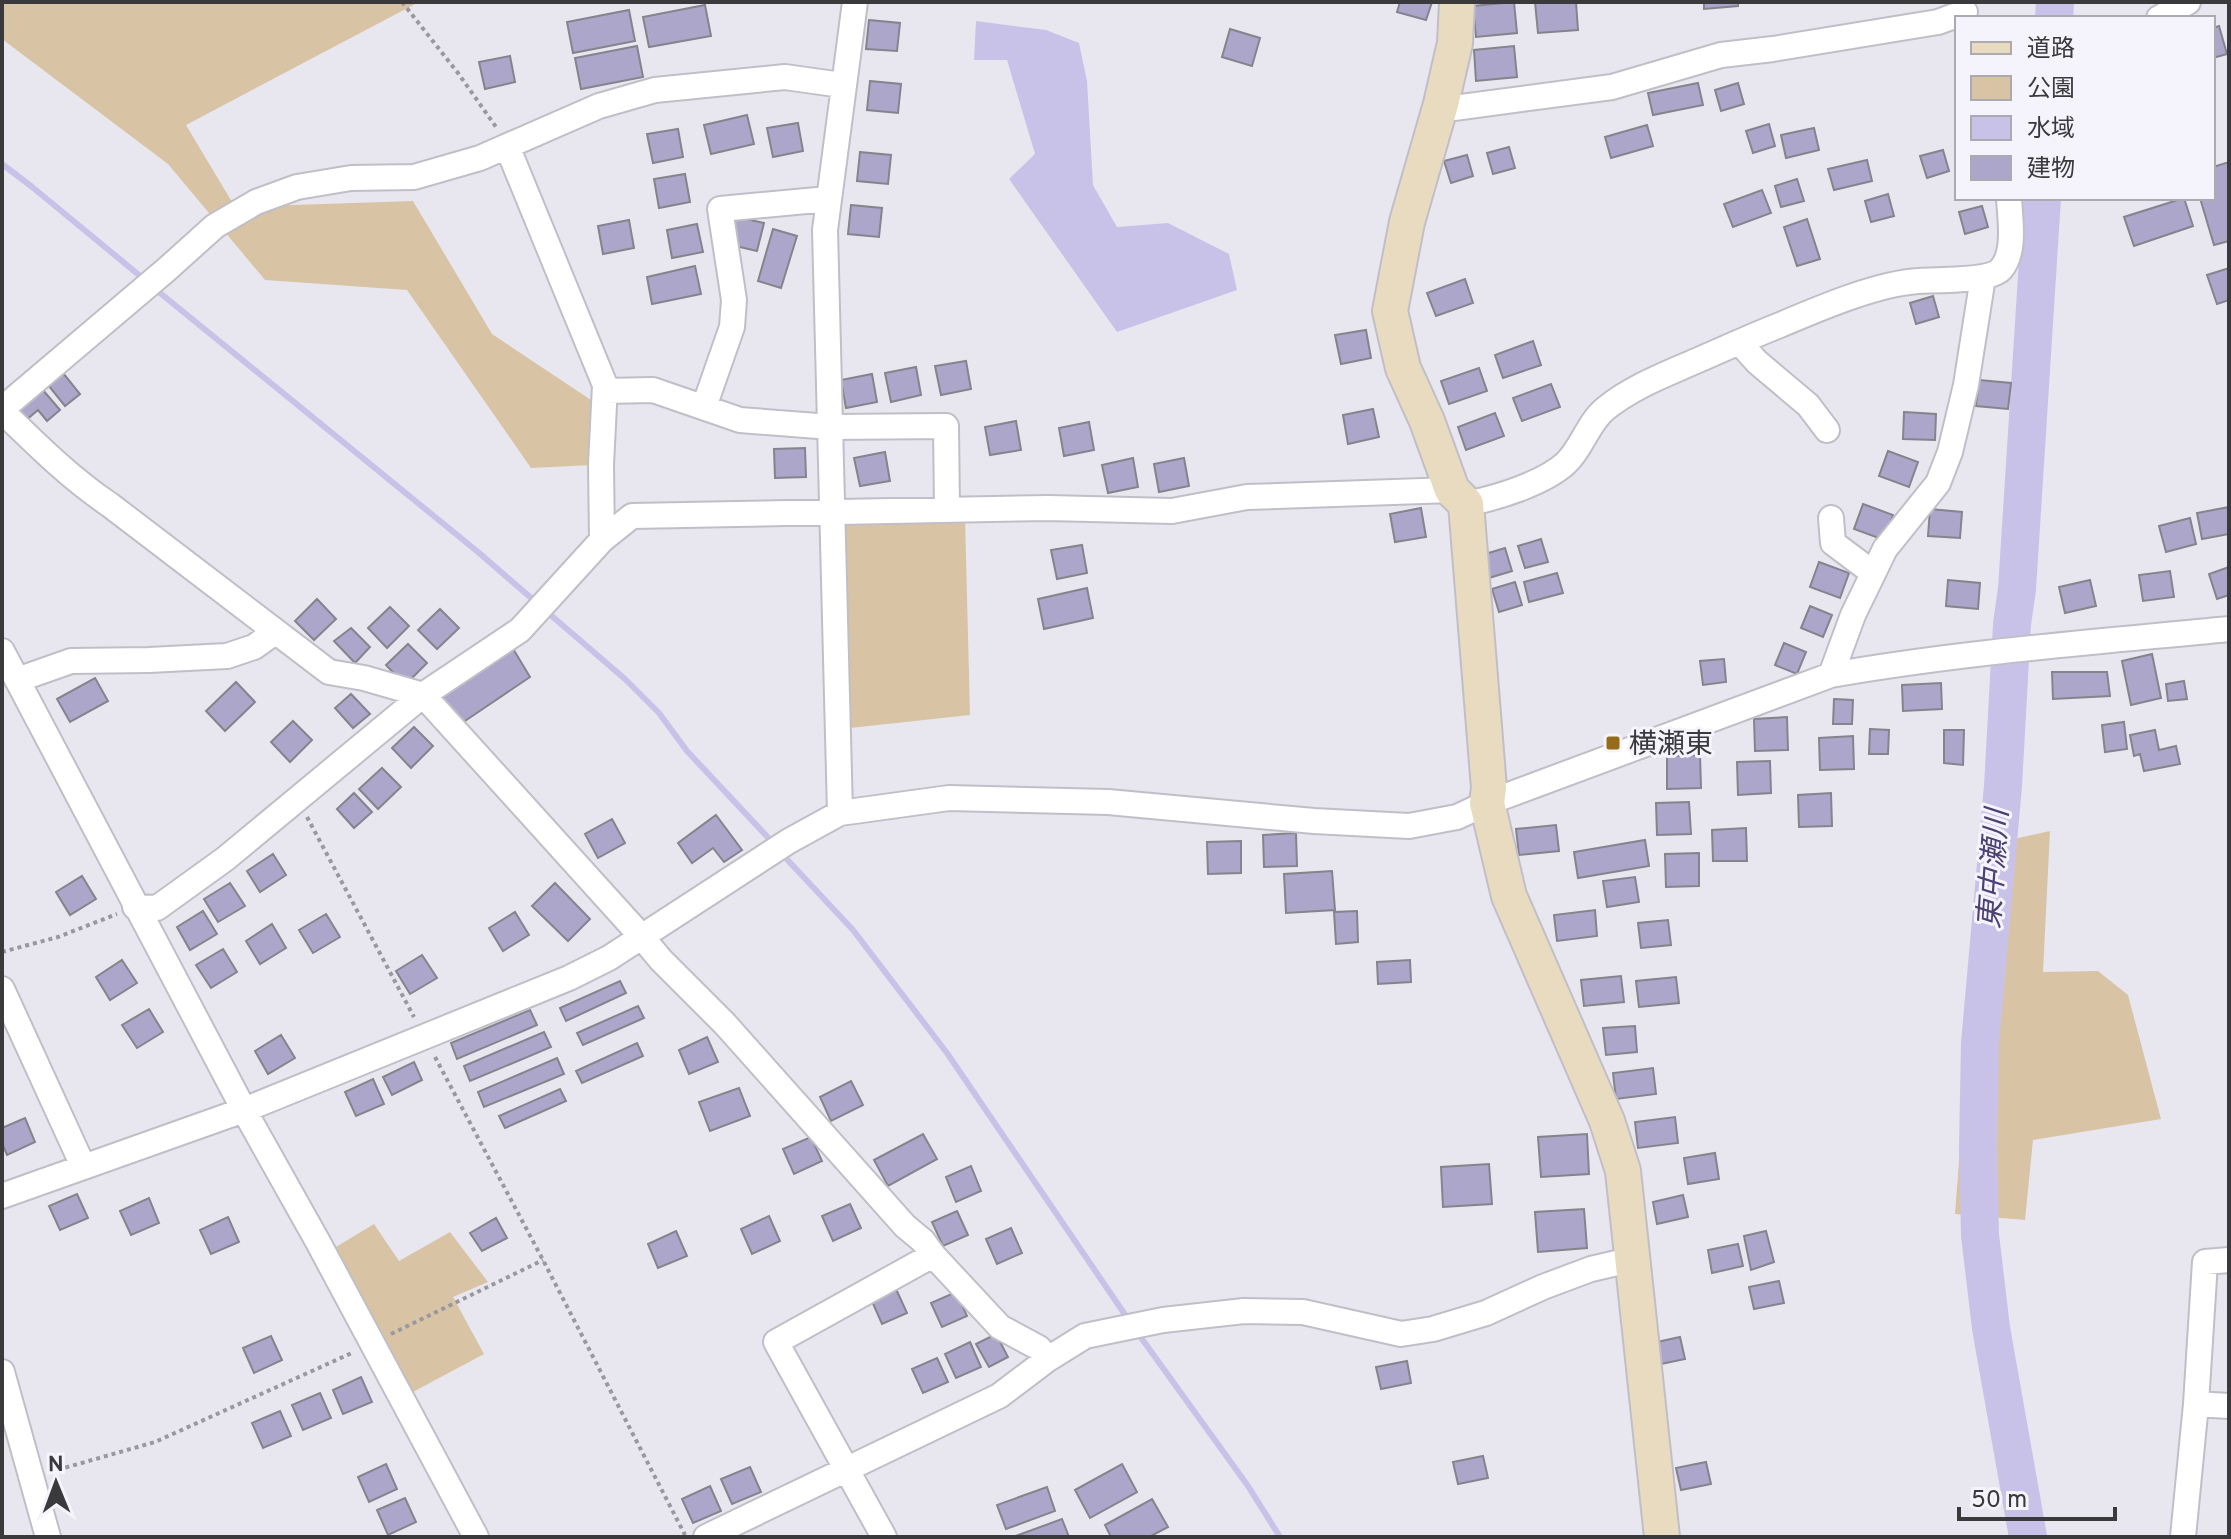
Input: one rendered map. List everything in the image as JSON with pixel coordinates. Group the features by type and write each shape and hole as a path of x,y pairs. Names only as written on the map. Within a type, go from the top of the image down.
{"street":[{"path":"840,813 825,230 855,2"},
{"path":"1457,2 1455,43 1407,222 1390,311 1403,368 1459,497 1489,788 1487,803 1509,896 1607,1121 1623,1171 1662,1537"},
{"path":"2163,16 2188,2"},
{"path":"1441,104 1454,108 1612,87 1721,55 1938,22 1964,11"},
{"path":"842,85 785,77 655,90 599,106 480,158 414,177 351,178 297,187 256,202 215,226 2,410 58,465 329,672 364,678 423,695 661,960 725,1024 905,1226 923,1241 1000,1327 1039,1348 1048,1359"},
{"path":"507,146 605,385 601,465 602,540"},
{"path":"704,407 732,327 734,300 720,209 828,199"},
{"path":"135,907 157,908 225,859 423,695 520,630 602,540 632,516 1048,508 1172,511 1247,497 1459,497 1486,500 1543,478 1566,463 1603,410 1640,385 1793,320 1872,291 1913,281 1983,277 1998,272 2003,268 2010,250 2009,200"},
{"path":"1831,675 1853,615 1885,549 1938,483 1950,452 1966,385 1983,277"},
{"path":"1739,342 1757,362 1808,405 1827,430"},
{"path":"605,391 653,390 740,420 831,427 946,426 947,509"},
{"path":"1831,518 1833,543 1873,573"},
{"path":"2,1196 244,1110 569,978 609,958 765,856 840,813 949,798 997,799 1108,802 1314,821 1409,826 1457,817 1487,803 1831,675 1883,665 2009,650 2229,629"},
{"path":"17,680 71,661 227,656 254,647 275,632"},
{"path":"2,651 135,907 476,1537"},
{"path":"2,989 83,1166"},
{"path":"884,1537 776,1342 933,1255"},
{"path":"706,1537 999,1396 1085,1336 1147,1323 1244,1311 1303,1312 1401,1334 1433,1329 1486,1313 1591,1269 1634,1259"},
{"path":"2183,1537 2205,1262 2229,1260"},
{"path":"2,1372 48,1537"},
{"path":"2196,1404 2229,1406"}],"path":[{"path":"402,2 458,73 507,146"},
{"path":"2,952 58,937 135,907"},
{"path":"31,1477 155,1442 372,1343 543,1260 686,1537"}],"green space":[{"path":"2,2 419,2 186,125 235,207 413,201 492,334 594,402 593,465 531,468 407,290 265,280 168,164 2,39"},
{"path":"965,516 970,715 841,729 840,529 848,519"},
{"path":"2050,831 2043,972 2098,971 2128,995 2161,1119 2033,1140 2025,1220 1955,1214 1983,846"},
{"path":"374,1224 399,1261 450,1232 488,1282 453,1297 484,1354 413,1392 331,1250"}],"water":[{"path":"976,21 1046,30 1079,43 1087,81 1093,185 1117,227 1168,223 1229,254 1237,290 1117,332 1009,179 1035,154 1007,60 974,60"}],"building":[{"path":"1400,2 1432,2 1426,20 1397,12"},
{"path":"1514,2 1517,33 1476,37 1473,6"},
{"path":"1535,2 1576,2 1578,30 1538,33"},
{"path":"1704,2 1738,2 1738,6 1704,9"},
{"path":"705,5 711,36 649,47 643,17"},
{"path":"629,10 635,41 573,53 567,22"},
{"path":"869,20 900,23 897,51 866,49"},
{"path":"2219,26 2227,54 2215,57 2215,27"},
{"path":"1230,29 1260,38 1252,66 1222,57"},
{"path":"637,46 643,77 581,89 575,58"},
{"path":"1514,46 1517,77 1476,81 1474,50"},
{"path":"510,56 515,82 485,89 479,62"},
{"path":"870,81 901,84 898,113 867,110"},
{"path":"1698,83 1703,105 1653,115 1648,93"},
{"path":"1738,83 1744,104 1721,111 1715,90"},
{"path":"747,115 754,144 711,154 704,125"},
{"path":"798,123 803,151 773,157 767,128"},
{"path":"1769,124 1775,146 1753,153 1746,131"},
{"path":"1647,125 1653,146 1611,158 1605,137"},
{"path":"1814,128 1819,150 1786,158 1781,135"},
{"path":"678,129 683,157 653,163 647,134"},
{"path":"1509,147 1515,168 1493,174 1487,153"},
{"path":"1943,150 1949,171 1927,178 1920,156"},
{"path":"860,152 891,155 888,184 857,181"},
{"path":"1467,155 1473,176 1451,183 1444,161"},
{"path":"1867,160 1872,181 1834,190 1828,169"},
{"path":"2229,162 2229,241 2214,245 2201,200 2215,200 2215,166"},
{"path":"685,174 690,202 659,208 654,179"},
{"path":"1797,179 1804,201 1781,207 1775,186"},
{"path":"1762,190 1771,213 1733,227 1724,204"},
{"path":"1888,194 1894,216 1871,222 1865,201"},
{"path":"2185,200 2193,226 2134,246 2124,217"},
{"path":"851,205 882,208 879,237 848,234"},
{"path":"1982,206 1988,227 1965,234 1959,212"},
{"path":"733,216 764,223 757,251 727,244"},
{"path":"1807,219 1820,259 1797,266 1784,227"},
{"path":"629,220 634,248 603,254 598,226"},
{"path":"697,224 703,252 672,258 667,230"},
{"path":"773,229 797,236 781,288 758,281"},
{"path":"695,266 701,294 652,304 647,277"},
{"path":"2229,268 2229,300 2217,304 2207,275"},
{"path":"1465,279 1473,303 1436,316 1427,293"},
{"path":"1933,296 1939,317 1916,324 1910,303"},
{"path":"1366,330 1371,358 1341,364 1335,335"},
{"path":"1533,341 1541,365 1503,378 1495,355"},
{"path":"966,361 971,389 941,395 935,366"},
{"path":"916,367 921,395 891,402 885,373"},
{"path":"1479,368 1487,391 1449,404 1441,381"},
{"path":"63,373 80,394 65,406 48,385"},
{"path":"872,374 877,402 846,408 841,380"},
{"path":"1979,380 2011,383 2008,409 1976,406"},
{"path":"1551,384 1560,407 1522,421 1513,398"},
{"path":"42,389 60,410 47,421 38,410 25,421 16,411"},
{"path":"1373,409 1379,437 1348,444 1343,415"},
{"path":"1904,412 1936,414 1935,440 1903,439"},
{"path":"1495,413 1504,436 1466,450 1458,427"},
{"path":"1016,421 1021,450 990,455 985,427"},
{"path":"1089,422 1094,450 1064,456 1059,428"},
{"path":"805,448 806,477 775,478 774,449"},
{"path":"1888,451 1918,462 1909,487 1879,476"},
{"path":"885,452 890,481 860,486 854,458"},
{"path":"1133,458 1138,487 1108,493 1102,465"},
{"path":"1184,458 1189,486 1159,492 1154,464"},
{"path":"1863,504 1893,515 1884,540 1854,529"},
{"path":"2229,507 2229,534 2202,539 2197,513"},
{"path":"1421,508 1426,537 1395,542 1390,514"},
{"path":"1930,509 1962,512 1960,538 1928,536"},
{"path":"2190,518 2196,544 2166,552 2159,526"},
{"path":"1541,539 1548,562 1525,568 1518,546"},
{"path":"1082,545 1087,573 1057,579 1051,550"},
{"path":"1505,548 1512,571 1489,578 1482,555"},
{"path":"1819,562 1849,573 1840,598 1810,587"},
{"path":"2229,567 2229,595 2217,599 2209,574"},
{"path":"2170,571 2174,597 2143,601 2139,575"},
{"path":"1557,573 1563,593 1529,602 1524,582"},
{"path":"1948,580 1980,583 1978,609 1946,606"},
{"path":"2090,580 2096,606 2065,613 2059,587"},
{"path":"1515,582 1522,605 1499,612 1492,589"},
{"path":"1087,588 1093,618 1044,629 1038,599"},
{"path":"317,599 336,619 314,640 295,621"},
{"path":"1810,606 1832,615 1823,637 1801,628"},
{"path":"390,607 409,626 387,648 368,628"},
{"path":"440,609 459,628 437,649 418,630"},
{"path":"351,628 370,647 355,663 334,641"},
{"path":"1784,643 1806,652 1797,674 1775,665"},
{"path":"408,644 427,663 405,685 386,665"},
{"path":"512,647 530,677 462,723 441,695"},
{"path":"2152,654 2161,698 2131,705 2122,661"},
{"path":"1724,659 1726,682 1703,685 1700,661"},
{"path":"2052,672 2107,672 2110,696 2053,699"},
{"path":"95,678 108,701 70,722 57,699"},
{"path":"2184,681 2187,699 2168,701 2166,684"},
{"path":"236,682 255,702 225,731 206,711"},
{"path":"1941,683 1942,709 1903,711 1902,685"},
{"path":"351,694 370,714 353,728 335,708"},
{"path":"1834,699 1853,700 1852,724 1833,724"},
{"path":"1787,717 1788,750 1755,751 1754,719"},
{"path":"293,721 312,740 290,762 271,742"},
{"path":"2124,722 2127,749 2105,752 2102,725"},
{"path":"414,727 433,746 411,768 392,748"},
{"path":"1870,729 1889,730 1888,754 1869,754"},
{"path":"1944,730 1964,730 1963,765 1944,763"},
{"path":"2155,730 2159,750 2176,746 2180,764 2144,771 2140,754 2134,756 2130,735"},
{"path":"1853,736 1854,769 1820,770 1819,738"},
{"path":"1700,755 1701,788 1667,789 1667,756"},
{"path":"1770,761 1771,793 1738,795 1737,762"},
{"path":"382,768 401,787 378,809 359,789"},
{"path":"354,793 372,812 354,828 337,809"},
{"path":"1831,793 1832,826 1799,827 1798,795"},
{"path":"1689,802 1691,834 1657,835 1656,803"},
{"path":"716,815 742,850 724,862 713,848 692,863 678,843"},
{"path":"612,819 625,843 598,858 585,834"},
{"path":"1556,825 1559,851 1519,855 1516,829"},
{"path":"1746,828 1747,861 1713,861 1712,830"},
{"path":"1296,833 1297,866 1264,867 1263,835"},
{"path":"1645,840 1649,866 1578,878 1574,852"},
{"path":"1241,841 1241,873 1208,874 1207,842"},
{"path":"1699,853 1699,886 1666,887 1665,854"},
{"path":"273,854 286,875 260,892 247,871"},
{"path":"1332,871 1335,910 1286,913 1284,874"},
{"path":"82,876 96,899 70,915 56,892"},
{"path":"1635,877 1639,902 1607,907 1603,881"},
{"path":"230,883 245,906 218,922 204,899"},
{"path":"555,883 590,919 568,941 532,906"},
{"path":"1595,910 1597,936 1557,941 1554,915"},
{"path":"203,911 217,934 190,950 177,927"},
{"path":"1357,911 1358,942 1336,944 1334,912"},
{"path":"515,912 529,935 503,951 489,928"},
{"path":"326,914 340,937 313,953 299,930"},
{"path":"1668,920 1671,945 1641,948 1638,923"},
{"path":"272,924 286,948 260,964 246,941"},
{"path":"223,949 237,972 211,988 196,965"},
{"path":"422,955 437,978 410,994 396,971"},
{"path":"122,960 137,983 110,1000 96,977"},
{"path":"1410,960 1411,982 1378,984 1377,962"},
{"path":"1621,976 1624,1002 1584,1006 1581,980"},
{"path":"1676,977 1679,1003 1639,1007 1636,981"},
{"path":"620,981 626,993 566,1021 560,1008"},
{"path":"638,1006 644,1018 583,1045 577,1033"},
{"path":"149,1009 163,1032 137,1048 122,1025"},
{"path":"530,1010 537,1025 457,1059 451,1043"},
{"path":"1635,1026 1637,1052 1606,1055 1603,1028"},
{"path":"544,1032 551,1047 470,1081 464,1066"},
{"path":"281,1035 295,1058 268,1074 255,1051"},
{"path":"707,1037 718,1062 689,1074 679,1050"},
{"path":"637,1043 643,1056 582,1083 576,1071"},
{"path":"557,1058 564,1074 484,1107 478,1092"},
{"path":"414,1062 422,1080 392,1095 383,1077"},
{"path":"1653,1068 1656,1094 1616,1099 1613,1073"},
{"path":"373,1079 384,1104 356,1116 345,1092"},
{"path":"851,1081 863,1105 831,1121 820,1097"},
{"path":"739,1088 750,1116 710,1131 699,1102"},
{"path":"560,1089 566,1101 505,1128 499,1116"},
{"path":"1675,1117 1678,1143 1638,1148 1635,1122"},
{"path":"25,1118 35,1142 7,1155 2,1143 2,1128"},
{"path":"923,1134 937,1159 888,1186 874,1160"},
{"path":"1587,1134 1589,1174 1541,1177 1538,1137"},
{"path":"811,1137 822,1161 794,1174 783,1149"},
{"path":"1715,1153 1719,1179 1688,1184 1684,1158"},
{"path":"1489,1164 1492,1204 1443,1207 1441,1167"},
{"path":"971,1166 981,1191 956,1202 946,1177"},
{"path":"77,1194 88,1218 60,1230 49,1206"},
{"path":"1683,1195 1688,1217 1657,1224 1653,1202"},
{"path":"149,1198 159,1223 131,1235 120,1211"},
{"path":"850,1204 861,1228 833,1241 822,1216"},
{"path":"1584,1209 1587,1248 1538,1252 1535,1212"},
{"path":"957,1211 968,1235 943,1246 932,1222"},
{"path":"769,1216 780,1241 752,1254 741,1229"},
{"path":"228,1217 239,1242 211,1254 200,1230"},
{"path":"496,1218 507,1238 482,1251 470,1233"},
{"path":"1011,1228 1022,1253 997,1264 986,1239"},
{"path":"676,1231 687,1256 658,1268 648,1244"},
{"path":"1766,1231 1774,1262 1751,1270 1744,1236"},
{"path":"1738,1244 1743,1266 1712,1273 1708,1250"},
{"path":"1779,1281 1784,1303 1754,1309 1749,1287"},
{"path":"896,1289 907,1313 882,1324 871,1299"},
{"path":"956,1292 967,1316 942,1327 931,1303"},
{"path":"996,1334 1008,1357 989,1367 976,1344"},
{"path":"271,1336 282,1360 254,1373 243,1348"},
{"path":"1680,1337 1685,1359 1661,1364 1657,1342"},
{"path":"970,1342 981,1367 956,1378 945,1354"},
{"path":"937,1358 948,1382 923,1393 912,1369"},
{"path":"1407,1361 1411,1383 1381,1389 1376,1367"},
{"path":"361,1377 372,1402 343,1414 333,1390"},
{"path":"320,1393 331,1418 303,1430 292,1405"},
{"path":"280,1411 291,1436 263,1448 252,1423"},
{"path":"1483,1456 1488,1478 1458,1484 1453,1462"},
{"path":"1706,1462 1711,1484 1681,1490 1676,1468"},
{"path":"386,1464 397,1489 369,1502 358,1477"},
{"path":"1122,1464 1137,1492 1090,1518 1075,1490"},
{"path":"750,1467 761,1492 732,1504 721,1479"},
{"path":"710,1486 721,1511 693,1523 682,1499"},
{"path":"1047,1487 1055,1511 1006,1529 997,1505"},
{"path":"405,1498 416,1522 388,1535 377,1510"},
{"path":"1152,1499 1168,1527 1149,1537 1111,1537 1105,1525"},
{"path":"1062,1519 1069,1537 1013,1537"}],"waterway":[{"name":"東中瀬川","path":"2054,16 2055,2"},
{"path":"2,164 145,280"},
{"name":"東中瀬川","path":"2028,1537 1991,1328 1980,1235 1978,1147 1980,1043 2003,786 2042,200"},
{"path":"154,288 537,603"},
{"path":"546,611 625,679 659,713 687,751 775,845"},
{"path":"782,854 853,930 947,1053 1128,1319"},
{"path":"1137,1332 1248,1486 1280,1537"}],"place":[{"name":"横瀬東","path":"1613,743"}]}
